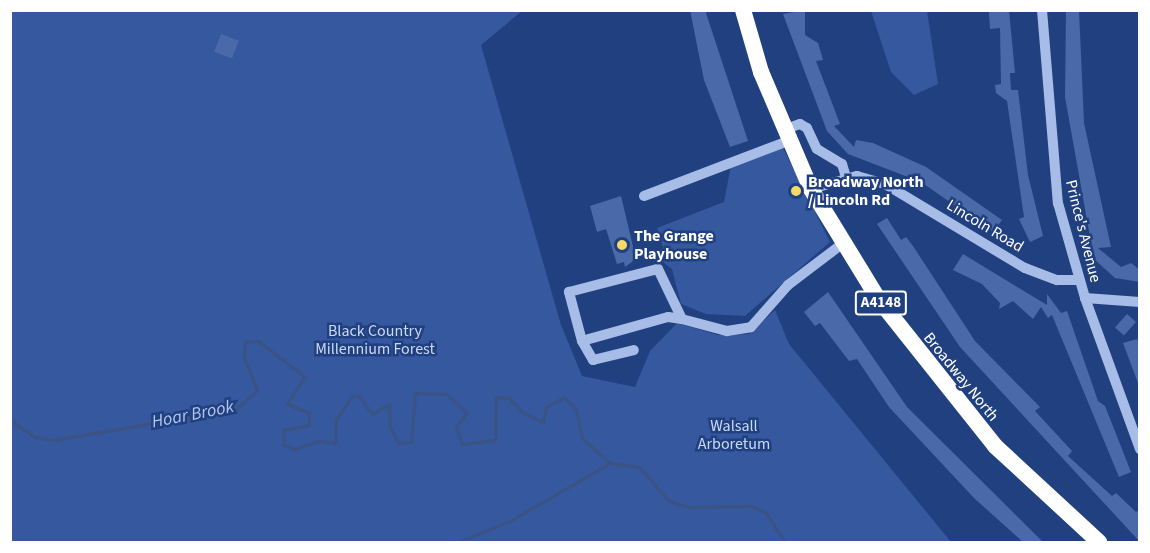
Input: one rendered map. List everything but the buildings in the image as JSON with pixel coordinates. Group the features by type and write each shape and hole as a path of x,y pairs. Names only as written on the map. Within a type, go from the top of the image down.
{"highway":[{"name":"Broadway North","path":"743,10 786,136 811,189 842,244 937,379 995,446 1099,543"}],"street":[{"name":"Prince's Avenue","path":"1042,10 1052,173 1079,280 1140,449"},
{"path":"644,196 786,136 800,124 807,128 817,149 842,164 846,177 811,189"},
{"name":"Lincoln Road","path":"846,177 895,190 1025,268 1057,280 1079,280"},
{"path":"582,341 668,317 727,331 751,327 788,285 842,244"},
{"path":"634,350 593,360 582,341 569,292 658,269 667,278 680,318"},
{"path":"1085,297 1140,302"}],"green space":[{"path":"10,11 522,11 481,45 561,325 582,376 635,387 650,351 677,323 718,335 749,334 775,310 789,344 951,542 11,542"},
{"path":"871,11 927,11 938,84 914,95 891,72"},
{"path":"783,148 830,242 745,316 706,314 681,304 672,269 655,256 663,248 657,228 724,202 731,165"}],"waterway":[{"name":"Hoar Brook","path":"10,420 35,437 54,440 236,409 257,390 244,357 245,342 258,341 305,377 287,404 309,413 309,425 284,430 283,445 295,449 317,441 335,443 336,419 352,396 359,396 372,414 389,404 390,427 398,443 411,442 415,393 447,394 467,413 456,426 462,444 495,440 496,397 509,398 523,413 543,422 546,407 564,397 576,410 582,438 610,463 639,467 669,501 689,507 751,506 766,513 785,542"},
{"path":"458,542 510,521 610,463"}],"place":[{"name":"Broadway North / Lincoln Rd","path":"796,191"},
{"name":"The Grange Playhouse","path":"622,245"}],"park label":[{"name":"Black Country Millennium Forest","path":"375,340"},
{"name":"Walsall Arboretum","path":"734,435"}]}
